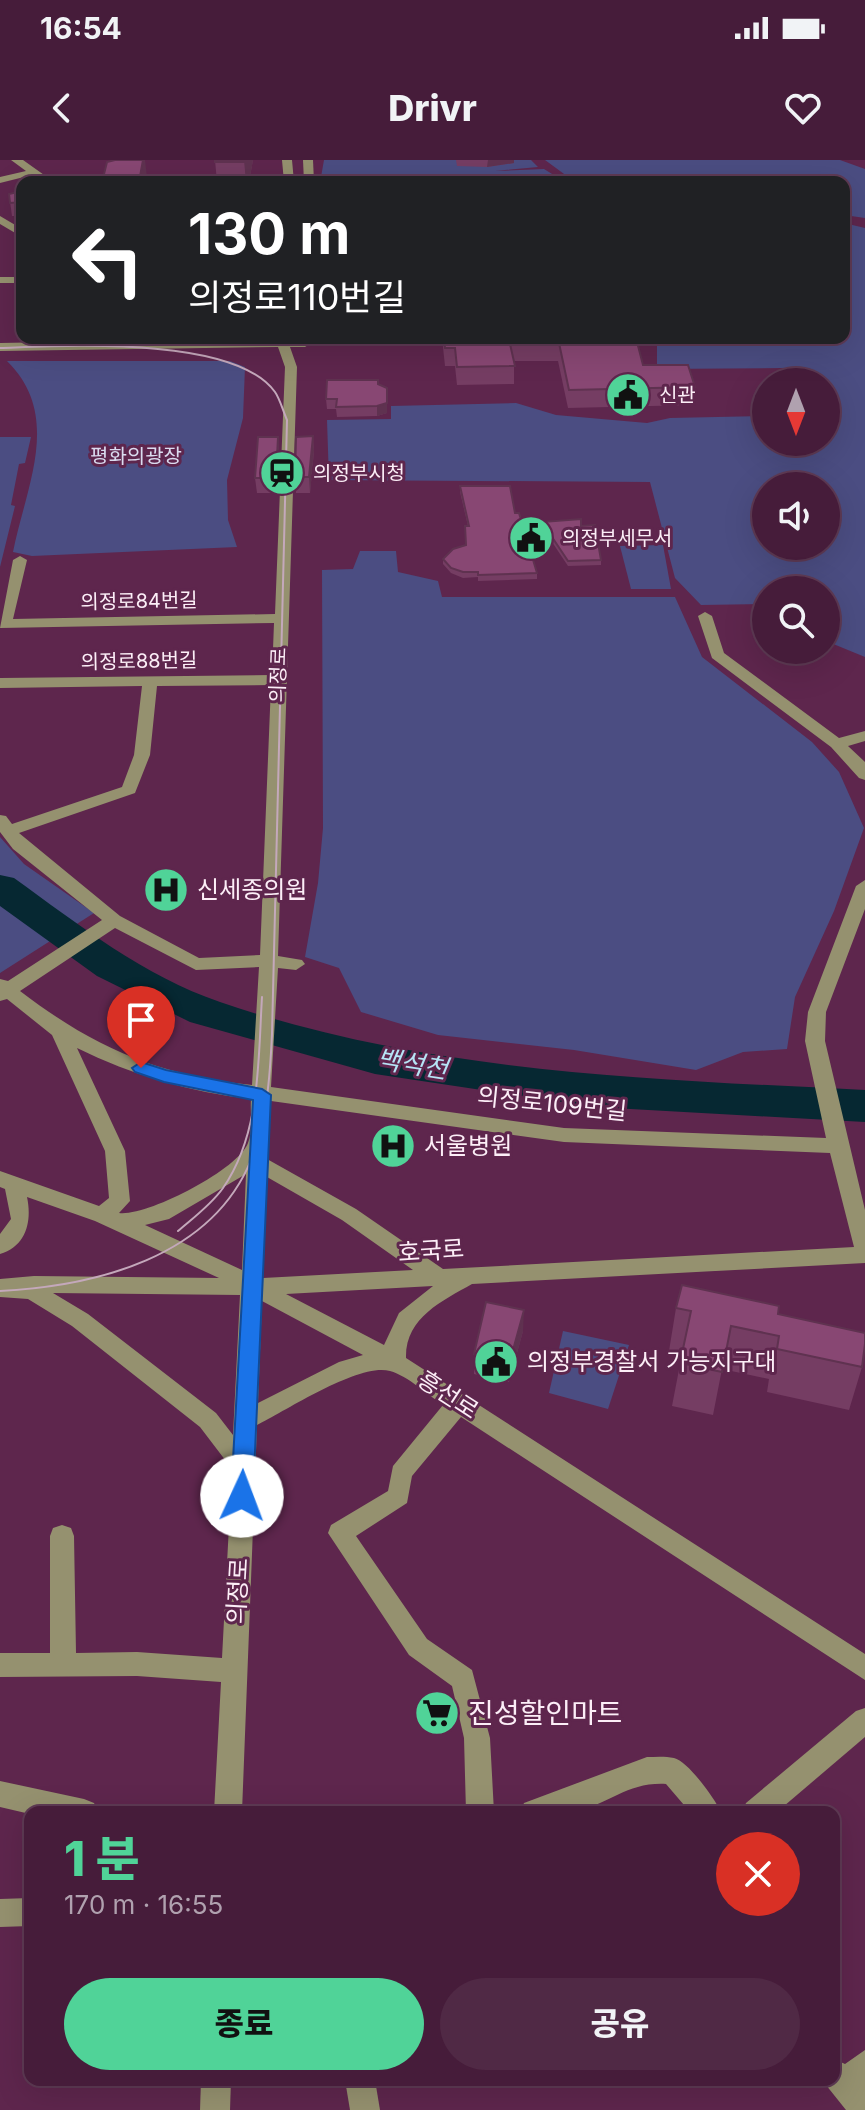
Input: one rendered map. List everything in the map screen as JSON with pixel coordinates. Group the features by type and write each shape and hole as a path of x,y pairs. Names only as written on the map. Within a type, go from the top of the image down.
{"street":[{"path":"16,160 39,176"},
{"path":"16,176 33,172"},
{"path":"0,219 16,234"},
{"path":"0,347 140,344"},
{"name":"의정로","path":"228,1806 269,961 291,367 282,344"},
{"name":"의정로","path":"291,367 303,344"},
{"path":"0,623 7,618 20,560"},
{"path":"705,616 717,655 837,744 862,768 865,775"},
{"name":"의정로84번길","path":"0,623 280,618"},
{"name":"의정로88번길","path":"0,683 278,680"},
{"path":"150,681 142,755 129,790 4,825 19,845 114,920 196,964 269,961 296,964"},
{"path":"837,744 865,736"},
{"path":"865,886 817,1012 815,1041 865,1253"},
{"path":"2,990 114,920"},
{"name":"의정로109번길","path":"2,990 60,1031 118,1060 164,1076 564,1135 838,1146"},
{"path":"60,1031 115,1151 120,1201 112,1219"},
{"path":"112,1219 162,1213 241,1168 258,1152 436,1275"},
{"path":"0,1246 12,1236 21,1219 7,1181"},
{"name":"흥선로","path":"7,1181 112,1219 200,1258 395,1362 865,1668"},
{"name":"호국로","path":"2,1288 34,1284 252,1287 357,1283 436,1275 625,1270 865,1253"},
{"path":"246,1420 347,1369 375,1361 395,1362 392,1344 405,1322 423,1302 474,1273"},
{"path":"2,1288 32,1291 80,1320 208,1420 243,1466"},
{"path":"460,1402 401,1473 399,1496 340,1533 418,1647 463,1679 477,1738 480,1806"},
{"path":"62,1536 63,1664"},
{"path":"0,1665 137,1664 234,1671"},
{"path":"763,1806 865,1720"},
{"path":"550,1806 647,1770 673,1771 702,1806"},
{"path":"0,1794 56,1806"},
{"path":"0,1913 24,1912"},
{"path":"848,2075 865,2108"},
{"path":"215,2110 216,2086"},
{"path":"361,2086 365,2110"}],"green space":[{"path":"324,160 531,160 538,167 495,171 544,169 555,176 321,176"},
{"path":"545,160 840,160 865,169 865,218 850,216 850,176 567,176"},
{"path":"850,224 865,228 865,657 840,647 840,576 752,576 752,604 701,605 675,578 650,482 329,480 327,420 391,419 391,406 516,403 556,415 647,423 670,418 752,416 752,456 840,456 840,368 657,369 657,344 850,344"},
{"name":"평화의광장","path":"7,361 230,361 245,367 243,418 227,480 228,520 237,547 32,556 13,552 32,477 37,428 33,405 24,382"},
{"path":"0,437 31,437 25,463 19,464 11,505 15,506 0,567"},
{"path":"663,545 671,589 631,589 620,546"},
{"path":"360,551 396,551 398,572 438,581 442,597 675,597 702,657 812,742 839,772 864,828 834,911 795,997 787,1049 743,1052 696,1070 574,1050 438,1035 361,1012 339,968 305,957 318,883 323,828 322,570 353,569"},
{"path":"0,837 24,864 94,913 0,973"},
{"path":"563,1331 629,1345 608,1409 549,1393"}],"building":[{"path":"143,160 140,176 104,176 107,162"},
{"path":"244,160 244,162 215,162"},
{"path":"16,192 16,202 10,203 9,194"},
{"path":"445,344 510,344 515,366 457,367 455,348 445,348"},
{"path":"559,344 638,344 643,365 688,365 695,387 569,390"},
{"path":"327,380 378,380 378,384 387,388 387,403 336,407 337,399 326,399"},
{"path":"313,436 309,477 295,477 296,437"},
{"path":"258,437 278,437 276,478 255,478"},
{"name":"의정부세무서","path":"460,486 510,486 515,513 519,513 537,573 478,575 478,572 451,568 443,559 453,549 466,545 465,526 469,526"},
{"path":"581,519 581,526 595,525 601,560 568,561 542,522"},
{"path":"682,1285 779,1306 778,1314 865,1333 862,1367 777,1349 779,1336 731,1326 722,1372 680,1363 691,1311 676,1308"},
{"path":"486,1302 524,1310 510,1361 474,1354"}],"waterway":[{"name":"백석천","path":"0,887 111,967 205,1012 375,1059 595,1092 865,1106"}],"tram line":[{"path":"0,348 146,348 224,361 254,374 275,392 287,420 272,1034 267,1098 256,1145 233,1194 208,1221 179,1243 111,1273 74,1282 0,1291"},
{"path":"178,1231 223,1188 245,1144 258,1071 262,997"}],"place":[{"name":"신관","path":"628,395"},
{"name":"의정부시청","path":"282,473"},
{"name":"의정부세무서","path":"531,538"},
{"name":"신세종의원","path":"166,890"},
{"name":"서울병원","path":"393,1146"},
{"name":"의정부경찰서 가능지구대","path":"496,1362"},
{"name":"진성할인마트","path":"437,1713"}],"route":[{"path":"141,1068 164,1076 262,1095 242,1496"}]}
